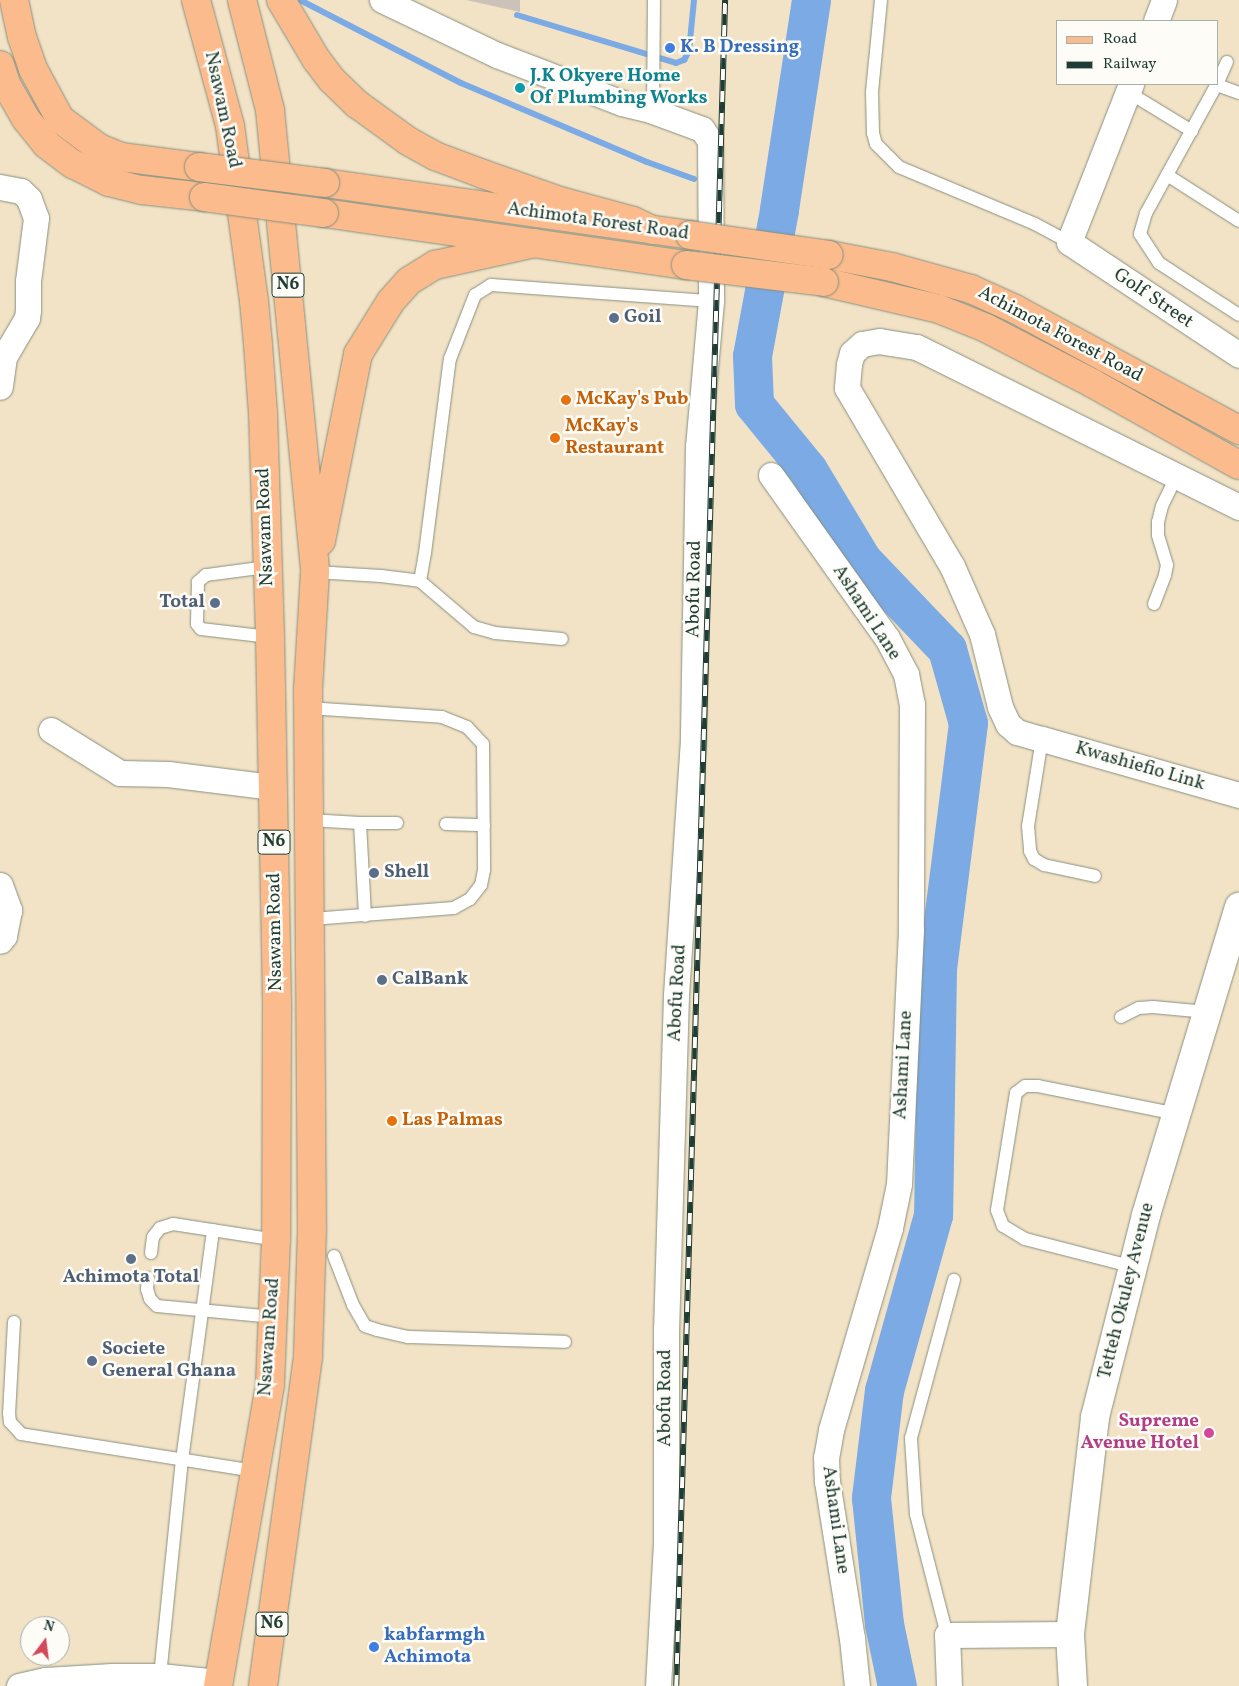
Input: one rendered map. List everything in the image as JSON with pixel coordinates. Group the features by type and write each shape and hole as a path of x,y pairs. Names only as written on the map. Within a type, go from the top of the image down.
{"main road":[{"name":"Achimota Forest Road","path":"14,0 22,37 33,70 60,120 99,148 121,156 325,183 829,255 892,267 971,288 1031,318 1239,430"},
{"name":"Nsawam Road","path":"196,0 230,126 254,301 263,414 268,567 277,1010 276,1240 270,1385 218,1684"},
{"name":"Nsawam Road","path":"242,0 270,110 315,572 308,708 312,1229 308,1357 263,1686"},
{"path":"281,0 316,59 332,80 357,104 408,141 435,156 483,174 560,201 633,221 652,230"},
{"name":"Achimota Forest Road","path":"0,65 7,86 26,119 46,144 73,164 109,182 142,190 324,213 686,265 824,282 939,309 986,328 1239,465"},
{"path":"315,572 358,354 390,301 409,280 435,265 535,244"},
{"path":"218,1684 259,1686"}],"street":[{"name":"Abofu Road","path":"382,0 497,55 622,103 653,111 702,129 710,141 711,301 698,446 693,739 676,995 666,1329 666,1542 658,1686"},
{"path":"1156,20 1164,0"},
{"path":"1068,242 1130,88"},
{"path":"0,187 22,191 29,199 36,218 28,281 27,318 4,358 0,387"},
{"name":"Golf Street","path":"1068,242 1239,355"},
{"name":"Kwashiefio Link","path":"1176,477 916,347 879,341 862,344 852,352 847,388 952,566 982,634 1003,715 1017,732 1239,795"},
{"name":"Ashami Lane","path":"771,475 887,638 906,674 912,704 911,930 899,1184 890,1228 831,1430 826,1456 827,1481 852,1638 856,1686"},
{"path":"1176,477 1239,507"},
{"path":"51,730 120,772 168,774 273,787"},
{"path":"0,885 10,910 4,936 0,941"},
{"name":"Tetteh Okuley Avenue","path":"1073,1686 1070,1634 1095,1417 1146,1215 1239,907"},
{"path":"948,1686 947,1635 1070,1634"},
{"path":"20,1686 45,1680 112,1676 160,1676 218,1684"}],"lane":[{"path":"653,111 654,0"},
{"name":"Golf Street","path":"880,0 872,92 873,133 876,144 898,168 1035,224 1068,242"},
{"path":"1219,80 1227,62"},
{"path":"1216,85 1146,213 1140,234 1159,263 1239,315"},
{"path":"1219,85 1239,93"},
{"path":"1130,88 1192,132"},
{"path":"1167,175 1239,221"},
{"path":"420,581 450,359 475,295 492,285 711,301"},
{"path":"1154,604 1167,565 1158,534 1158,522 1162,506 1176,477"},
{"path":"268,567 206,575 198,582 197,624 202,629 270,637"},
{"path":"315,572 381,576 420,581 474,627 495,633 562,639"},
{"path":"308,708 442,717 468,727 483,744 484,870 481,885 470,899 454,908 311,919"},
{"path":"1042,739 1028,826 1030,851 1034,859 1044,865 1095,876"},
{"path":"310,820 397,823"},
{"path":"360,822 366,916"},
{"path":"446,824 484,825"},
{"path":"1121,1017 1139,1008 1153,1006 1207,1012"},
{"path":"1134,1266 1025,1239 1003,1226 997,1210 1016,1093 1025,1086 1038,1086 1176,1114"},
{"path":"151,1253 154,1237 160,1228 173,1224 276,1240"},
{"path":"160,1676 182,1460 213,1230"},
{"path":"334,1256 353,1305 365,1326 408,1337 565,1342"},
{"path":"148,1278 147,1289 150,1299 157,1306 202,1312 273,1317"},
{"path":"947,1635 916,1514 911,1438 954,1280"},
{"path":"14,1322 8,1413 10,1422 21,1434 255,1471"}],"shaded area":[{"path":"466,0 520,0 520,12"}],"waterway":[{"path":"300,0 461,83 647,162 694,179"},
{"path":"517,15 676,63 684,60 689,51 694,0"},
{"path":"811,0 779,210 752,356 754,404 808,470 862,560 947,649 968,723 937,968 933,1215 884,1390 871,1498 884,1624 897,1686"}],"railway":[{"path":"676,1686 725,0"}],"place":[{"name":"K. B Dressing","path":"670,48"},
{"name":"J.K Okyere Home Of Plumbing Works","path":"520,88"},
{"name":"Goil","path":"614,318"},
{"name":"McKay's Pub","path":"566,400"},
{"name":"McKay's Restaurant","path":"555,438"},
{"name":"Total","path":"215,603"},
{"name":"Shell","path":"374,873"},
{"name":"CalBank","path":"382,980"},
{"name":"Las Palmas","path":"392,1121"},
{"name":"Achimota Total","path":"131,1259"},
{"name":"Societe General Ghana","path":"92,1361"},
{"name":"Supreme Avenue Hotel","path":"1209,1433"},
{"name":"kabfarmgh Achimota","path":"374,1647"}]}
